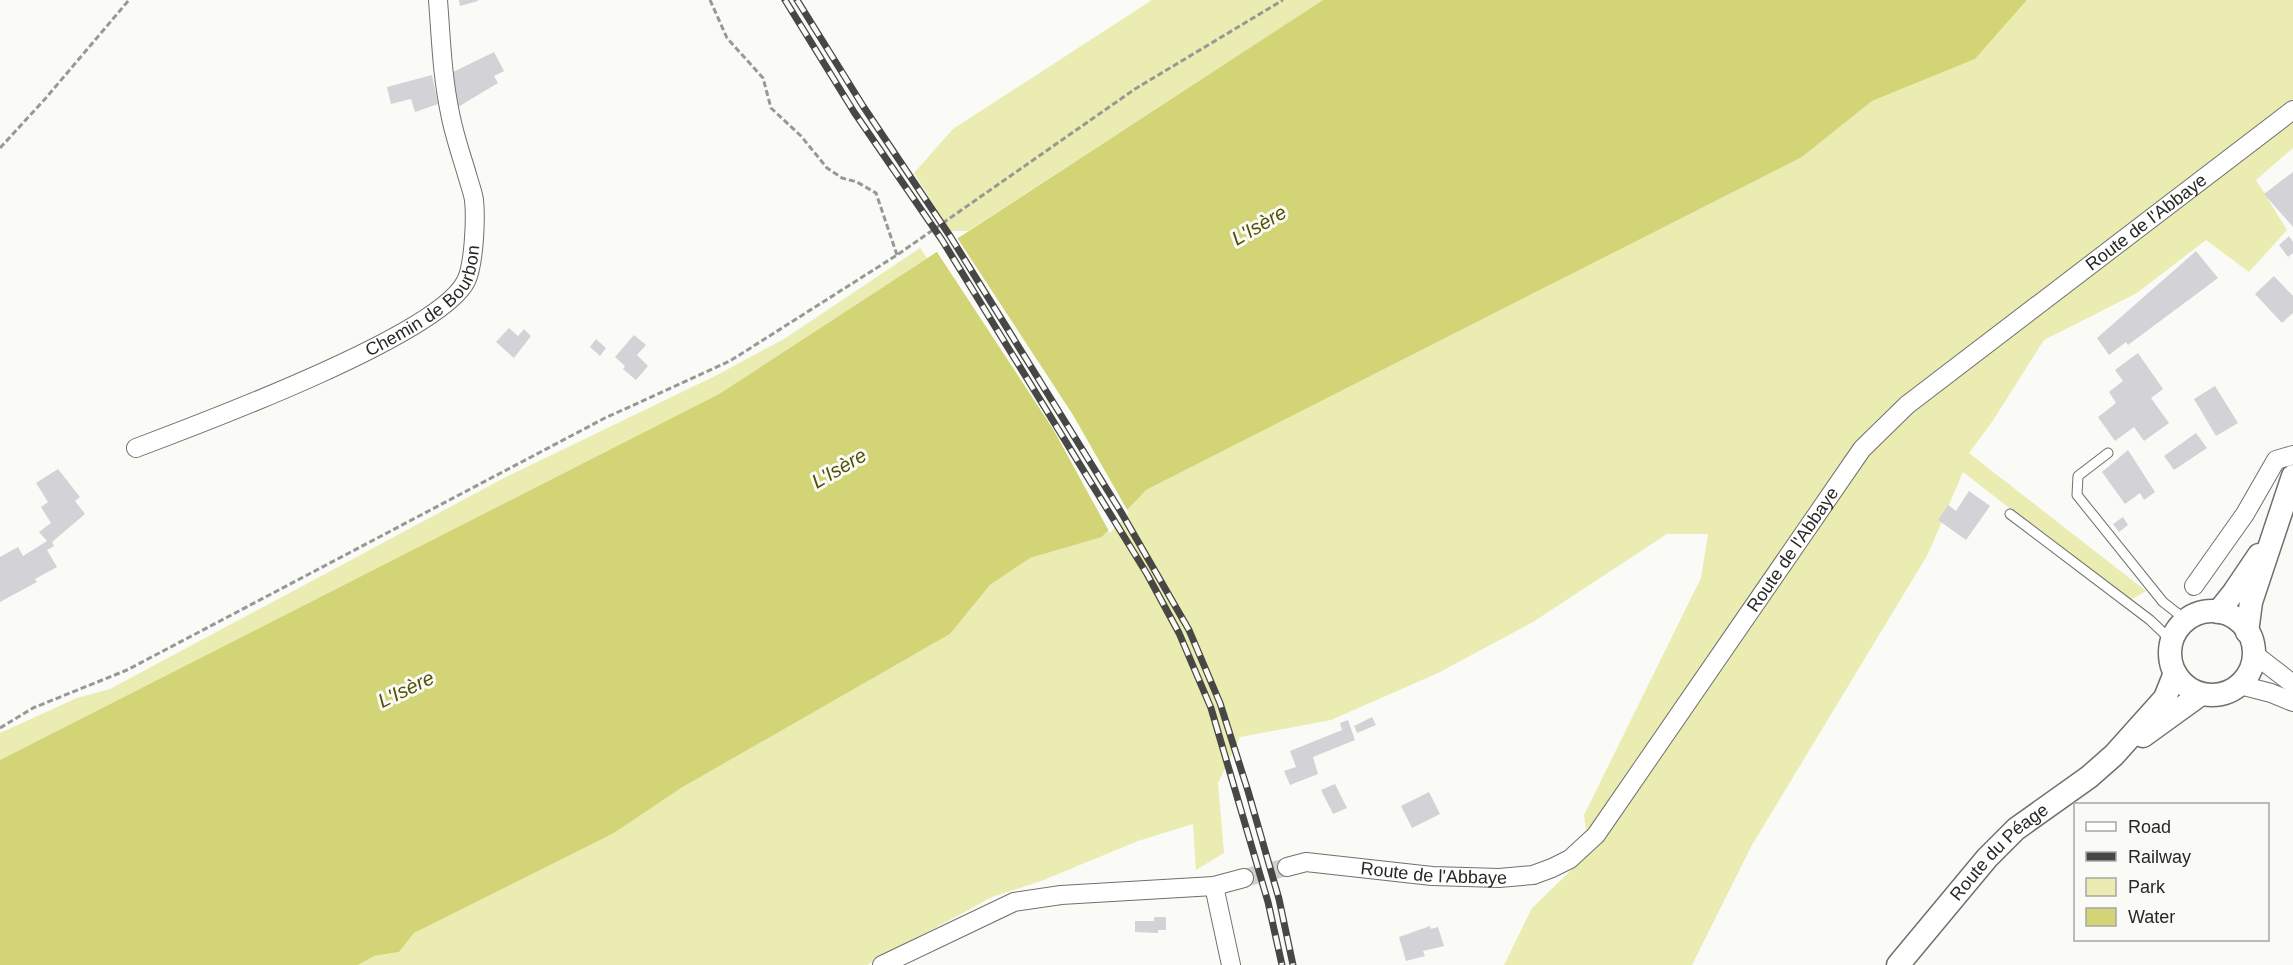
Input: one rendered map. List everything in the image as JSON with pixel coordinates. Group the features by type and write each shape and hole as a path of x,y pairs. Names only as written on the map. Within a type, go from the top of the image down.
{"street":[{"name":"Chemin de Bourbon","path":"136,448 224,414 355,357 424,319 450,300 466,282 472,259 474,199 450,115 442,70 438,0"},
{"name":"Route de l'Abbaye","path":"1287,867 1306,862 1432,876 1499,878 1533,875 1570,859 1596,835 1862,449 1906,405 2293,110"},
{"path":"2194,586 2245,514 2276,460 2293,455"},
{"path":"2247,632 2251,602 2293,476"},
{"path":"2218,612 2252,567 2274,531"},
{"path":"2218,612 2232,616 2244,624 2254,643 2253,665 2240,685 2223,695 2201,694 2186,687 2175,673 2170,658 2172,642 2179,628 2186,621 2199,614 2218,612"},
{"path":"2254,654 2293,684"},
{"name":"Route du Péage","path":"1899,965 1987,858 2016,829 2090,777 2114,755 2164,698 2175,673"},
{"path":"2240,685 2271,693 2293,702"},
{"name":"Route du Péage","path":"2114,755 2201,694"},
{"path":"882,965 1014,902 1061,895 1214,885 1244,878"},
{"path":"1214,885 1231,965"}],"lane":[{"path":"2108,453 2078,476 2077,495 2163,602 2186,621"},
{"path":"2010,514 2150,620 2172,642"}],"path":[{"path":"0,148 129,0"},
{"path":"710,0 727,38 763,78 771,108 801,136 827,168 842,178 857,182 876,193 897,255"},
{"path":"0,728 33,708 127,670 605,418 730,361 897,255 1135,90 1283,0"}],"green space":[{"path":"1152,0 1323,0 968,231 950,231 914,173 953,129"},
{"path":"2027,0 2293,0 2293,148 2256,180 2287,230 2249,272 2206,240 2137,293 2044,340 1992,422 1969,453 2146,591 2129,601 1963,472 1928,554 1752,845 1692,965 1504,965 1532,908 1589,853 1584,815 1701,578 1708,534 1667,534 1533,622 1438,673 1331,720 1240,737 1218,783 1224,853 1196,870 1193,824 1138,841 1041,881 992,897 867,965 358,965 374,956 399,952 414,933 614,833 681,788 950,634 990,585 1030,558 1102,537 1146,490 1802,157 1872,101 1975,59"},
{"path":"920,248 927,258 719,394 0,760 0,733 77,698 110,689 506,477 717,375 784,339"}],"water":[{"name":"L'Isère","path":"1323,0 2027,0 1975,59 1872,101 1802,157 1146,490 1102,537 1030,558 990,585 950,634 681,788 614,833 414,933 399,952 374,956 358,965 0,965 0,760 719,394"}],"pier":[{"path":"956,236 1073,415 1129,513 1110,533 1053,429 935,249"}],"building":[{"path":"459,0 478,0 478,1 460,6"},
{"path":"494,52 504,71 494,76 498,83 453,110 447,75"},
{"path":"432,75 438,104 415,112 411,99 391,104 387,87"},
{"path":"2293,172 2293,227 2264,194"},
{"path":"2289,236 2293,242 2293,253 2288,257 2279,245"},
{"path":"2196,251 2218,278 2128,345 2126,342 2109,355 2097,338"},
{"path":"2274,276 2293,296 2293,313 2282,323 2255,294"},
{"path":"509,328 518,336 524,329 531,336 514,358 496,342"},
{"path":"634,335 646,345 637,355 648,366 636,380 623,369 625,366 615,357"},
{"path":"596,339 606,348 600,356 590,347"},
{"path":"2138,353 2163,389 2151,398 2169,423 2144,441 2134,427 2115,441 2098,417 2116,403 2109,392 2123,381 2115,370"},
{"path":"2215,386 2238,423 2216,436 2194,399"},
{"path":"2196,433 2207,448 2174,470 2164,456"},
{"path":"2128,450 2155,492 2144,500 2140,493 2125,504 2102,472"},
{"path":"58,469 80,497 75,501 85,514 52,542 54,546 47,550 57,567 35,579 37,582 0,602 0,557 18,547 23,556 47,541 39,532 51,523 41,507 48,502 36,483"},
{"path":"1969,491 1990,506 1966,540 1938,520 1948,505 1956,511"},
{"path":"2123,517 2128,525 2119,532 2113,524"},
{"path":"1372,717 1376,725 1357,733 1354,726"},
{"path":"1348,720 1355,740 1313,757 1318,774 1290,785 1284,771 1296,767 1290,751 1342,730 1340,723"},
{"path":"1335,784 1347,808 1333,814 1321,790"},
{"path":"1429,792 1440,814 1412,828 1401,806"},
{"path":"1154,917 1166,917 1166,930 1158,930 1158,933 1135,932 1135,921 1154,921"},
{"path":"1430,926 1431,929 1438,927 1444,946 1423,951 1425,956 1406,961 1399,937"}],"tunnel":[{"path":"1244,878 1287,867"}],"railway":[{"path":"785,0 854,112 942,240 1147,574 1179,633 1211,708 1268,902 1282,965"},
{"path":"797,0 863,106 950,236 1121,512 1189,630 1220,703 1248,791 1279,899 1293,965"}]}
